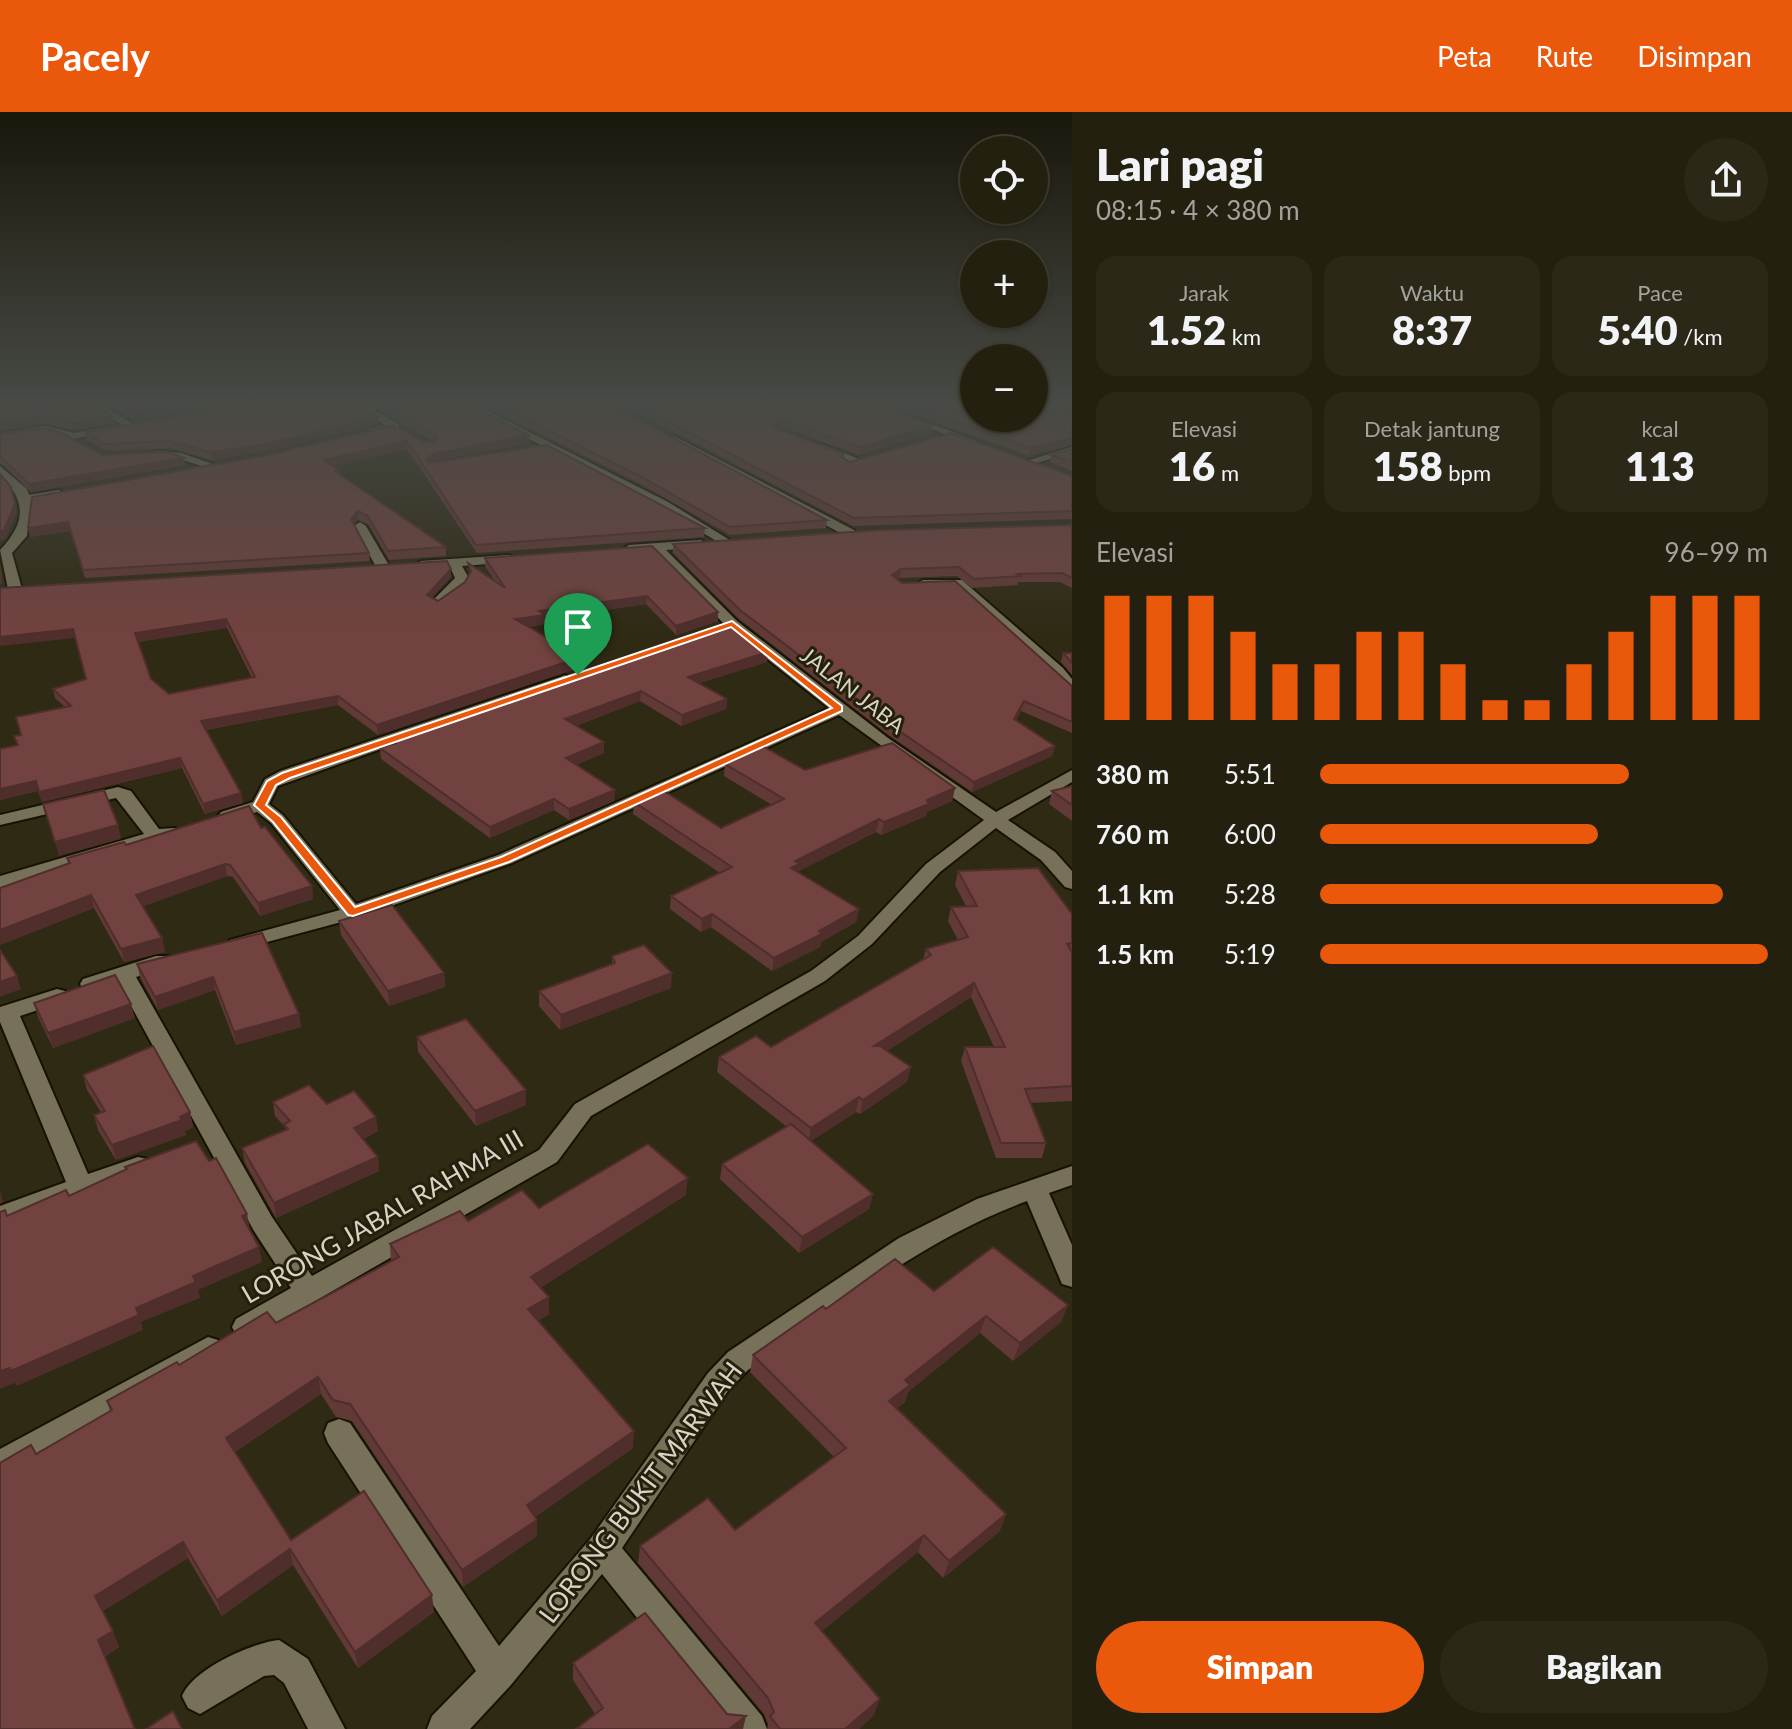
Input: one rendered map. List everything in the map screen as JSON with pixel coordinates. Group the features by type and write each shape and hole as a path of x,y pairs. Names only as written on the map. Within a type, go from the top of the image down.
{"street":[{"path":"0,590 22,589 5,552 21,536 26,517 25,499 12,480"},
{"path":"620,480 727,542"},
{"path":"752,480 850,533"},
{"path":"25,499 69,491"},
{"path":"360,526 397,566"},
{"path":"819,535 865,532"},
{"path":"609,551 743,541"},
{"name":"JALAN JABA","path":"656,547 725,626 1048,856 1072,883"},
{"path":"367,568 516,558"},
{"path":"437,603 458,586 462,578 454,563"},
{"path":"913,584 957,583 1058,671 1072,689"},
{"path":"211,821 260,805 271,783 286,775 588,672"},
{"path":"223,947 353,913 505,859 839,709"},
{"name":"LORONG JABAL RAHMA III","path":"0,1465 548,1156 559,1147 570,1121 583,1110 818,976 865,940 933,868 997,819 1072,775"},
{"path":"0,820 118,792 125,795 155,836"},
{"path":"260,805 277,819 353,913"},
{"path":"0,882 183,829"},
{"path":"81,1188 4,1014 123,972 185,956"},
{"path":"123,972 263,1224 308,1292"},
{"path":"189,1147 216,1137"},
{"path":"0,1216 162,1157"},
{"name":"LORONG BUKIT MARWAH","path":"445,1729 498,1674 602,1549 718,1382 751,1350 908,1245 986,1206 1072,1175"},
{"path":"1034,1187 1072,1276"},
{"path":"339,1433 498,1674"},
{"path":"602,1549 749,1729"},
{"path":"200,1696 259,1659 279,1657 296,1671 327,1729"}],"building":[{"path":"0,480 5,480 11,487 15,504 4,530 0,532"},
{"path":"25,480 50,480 29,484"},
{"path":"125,480 349,480 446,547 388,551 368,516 358,511 351,519 369,553 83,570 68,522 28,528 32,497"},
{"path":"433,480 615,480 705,528 476,545"},
{"path":"648,480 753,480 827,520 730,527"},
{"path":"782,480 1072,480 1072,511 854,518"},
{"path":"1072,525 1072,578 1062,573 974,579 959,567 901,569 892,575 902,583 955,581 1072,686 1072,722 1024,701 1014,719 1055,746 974,782 892,726 740,610 673,544 881,530"},
{"path":"652,546 718,612 676,626 647,596 539,611 545,615 515,619 581,657 377,725 338,696 201,721 241,793 203,804 180,758 39,792 36,781 0,789 0,749 18,745 14,736 21,735 16,717 71,706 53,689 86,679 73,629 0,637 0,588 447,561 451,569 427,595 438,601 465,582 471,571 468,563 505,588 485,558","holes":["226,619 255,677 169,694 151,679 135,633"]},
{"path":"730,623 768,652 688,677 727,699 682,715 641,691 565,719 604,742 566,758 615,790 569,809 554,799 490,827 380,748 396,743 391,739"},
{"path":"1063,653 1072,653 1072,663"},
{"path":"892,743 955,788 927,800 929,804 884,822 879,819 795,861 800,864 791,868 859,909 819,931 822,934 774,958 712,914 702,919 671,896 732,867 634,802 661,789 721,828 784,799 725,764 764,747 805,770"},
{"path":"1072,786 1072,805 1052,791"},
{"path":"104,790 118,825 55,842 43,804"},
{"path":"249,806 261,828 265,827 312,886 258,903 230,865 225,864 136,895 162,938 121,949 91,895 0,930 0,888 70,863 67,858 124,842 126,845"},
{"path":"1038,868 1072,914 1072,943 1067,944 1072,952 1072,1086 1025,1089 1046,1143 1001,1143 965,1047 1005,1047 974,983 874,1046 880,1046 911,1067 863,1100 859,1097 811,1128 719,1057 756,1036 771,1047 931,955 926,949 968,937 951,907 977,906 958,871"},
{"path":"392,905 444,973 388,991 339,921"},
{"path":"262,933 299,1014 234,1032 213,977 155,997 137,964"},
{"path":"644,945 672,973 561,1015 539,991 615,963 612,956"},
{"path":"0,950 17,976 0,982"},
{"path":"115,975 131,1004 48,1033 34,1003"},
{"path":"466,1019 526,1090 475,1111 417,1037"},
{"path":"153,1046 190,1112 180,1117 182,1120 112,1145 94,1115 105,1111 83,1075"},
{"path":"309,1085 327,1104 354,1091 376,1117 354,1128 378,1157 274,1203 242,1148 288,1129 284,1124 290,1121 273,1102"},
{"path":"791,1124 873,1194 802,1237 722,1164"},
{"path":"196,1141 209,1161 216,1158 247,1214 242,1216 259,1247 193,1276 196,1282 136,1308 139,1315 11,1371 10,1368 0,1371 0,1212 5,1210 7,1216 66,1190 69,1196 127,1169 125,1167"},
{"path":"648,1144 688,1178 531,1277 549,1297 528,1309 634,1431 527,1505 537,1520 462,1570 350,1404 333,1400 318,1377 226,1438 291,1540 364,1491 432,1595 355,1652 290,1549 217,1600 183,1542 95,1596 113,1631 98,1640 135,1729 0,1729 0,1463 31,1445 36,1454 112,1410 107,1401 177,1362 179,1365 267,1312 276,1323 399,1257 390,1244 460,1211 468,1221 522,1190 539,1208"},
{"path":"993,1247 1068,1305 1020,1343 986,1316 905,1380 910,1385 889,1401 1006,1514 949,1561 924,1535 815,1623 880,1699 845,1729 780,1729 770,1716 774,1712 768,1698 640,1546 708,1498 735,1530 846,1448 753,1355 823,1306 826,1309 895,1259 934,1291"},
{"path":"645,1613 727,1714 746,1716 729,1729 576,1729 603,1708 573,1663"},
{"path":"173,1711 182,1729 146,1729"}],"route":[{"path":"732,624 839,709 505,859 353,913 277,819 260,805 271,783 286,775 578,675 732,624"}]}
